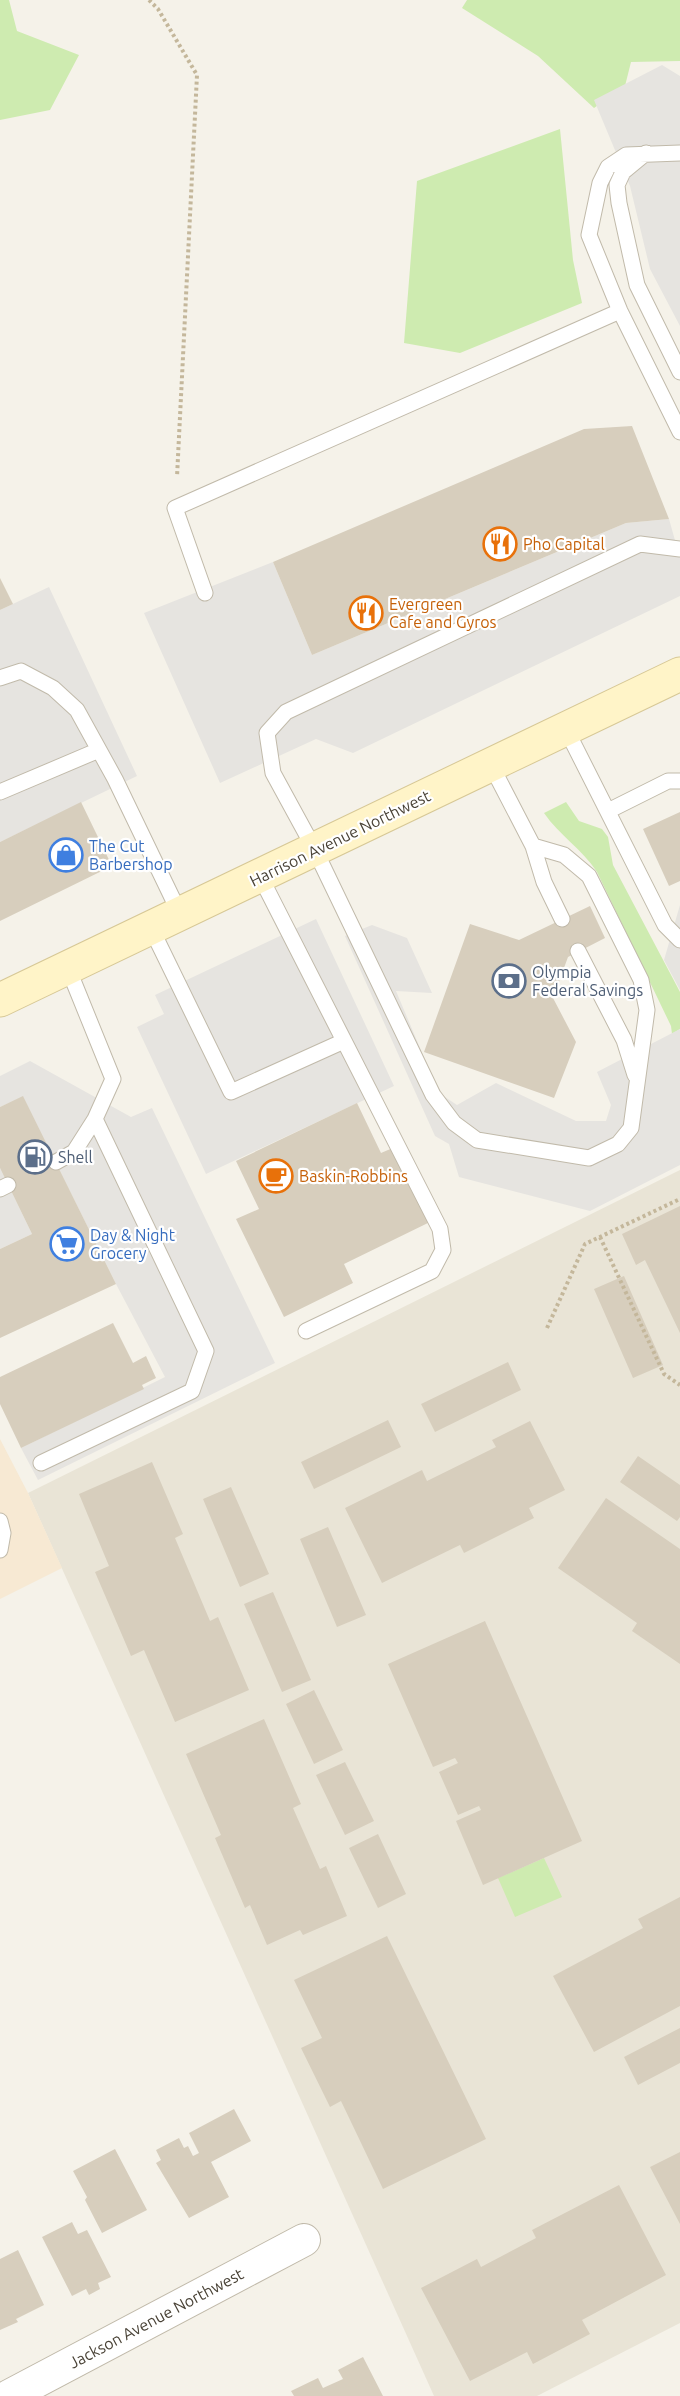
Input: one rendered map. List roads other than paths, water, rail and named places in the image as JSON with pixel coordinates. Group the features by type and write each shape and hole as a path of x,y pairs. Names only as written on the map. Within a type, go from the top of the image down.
{"main road":[{"name":"Harrison Avenue Northwest","path":"0,1000 566,729 677,683"}],"street":[{"name":"Jackson Avenue Northwest","path":"9,2396 304,2240"}],"lane":[{"path":"646,153 623,172 616,185 637,285 680,372"},
{"path":"680,153 626,155 608,167 600,183 589,234 620,311 680,432"},
{"path":"206,592 175,507 620,311"},
{"path":"533,846 564,855 589,876 640,980 647,1010 630,1128 618,1144 589,1158 477,1140 454,1123 433,1095 315,850 273,773 267,733 286,712 640,544 680,549"},
{"path":"0,678 21,671 53,688 77,710 180,915"},
{"path":"566,729 665,925 680,940"},
{"path":"0,792 99,750"},
{"path":"491,765 533,846 544,882 562,919"},
{"path":"608,812 668,782 680,781"},
{"path":"260,876 440,1229 443,1250 432,1271 306,1331"},
{"path":"150,928 231,1092 344,1041"},
{"path":"578,951 624,1040 636,1078"},
{"path":"56,1162 74,1152 95,1119 113,1079 68,968"},
{"path":"41,1463 192,1391 206,1351 95,1119"},
{"path":"0,1521 3,1533 0,1550"}],"place":[{"name":"Pho Capital","path":"500,544"},
{"name":"Evergreen Cafe and Gyros","path":"366,613"},
{"name":"The Cut Barbershop","path":"66,855"},
{"name":"Olympia Federal Savings","path":"509,981"},
{"name":"Shell","path":"35,1157"},
{"name":"Baskin-Robbins","path":"276,1176"},
{"name":"Day & Night Grocery","path":"67,1244"}]}
